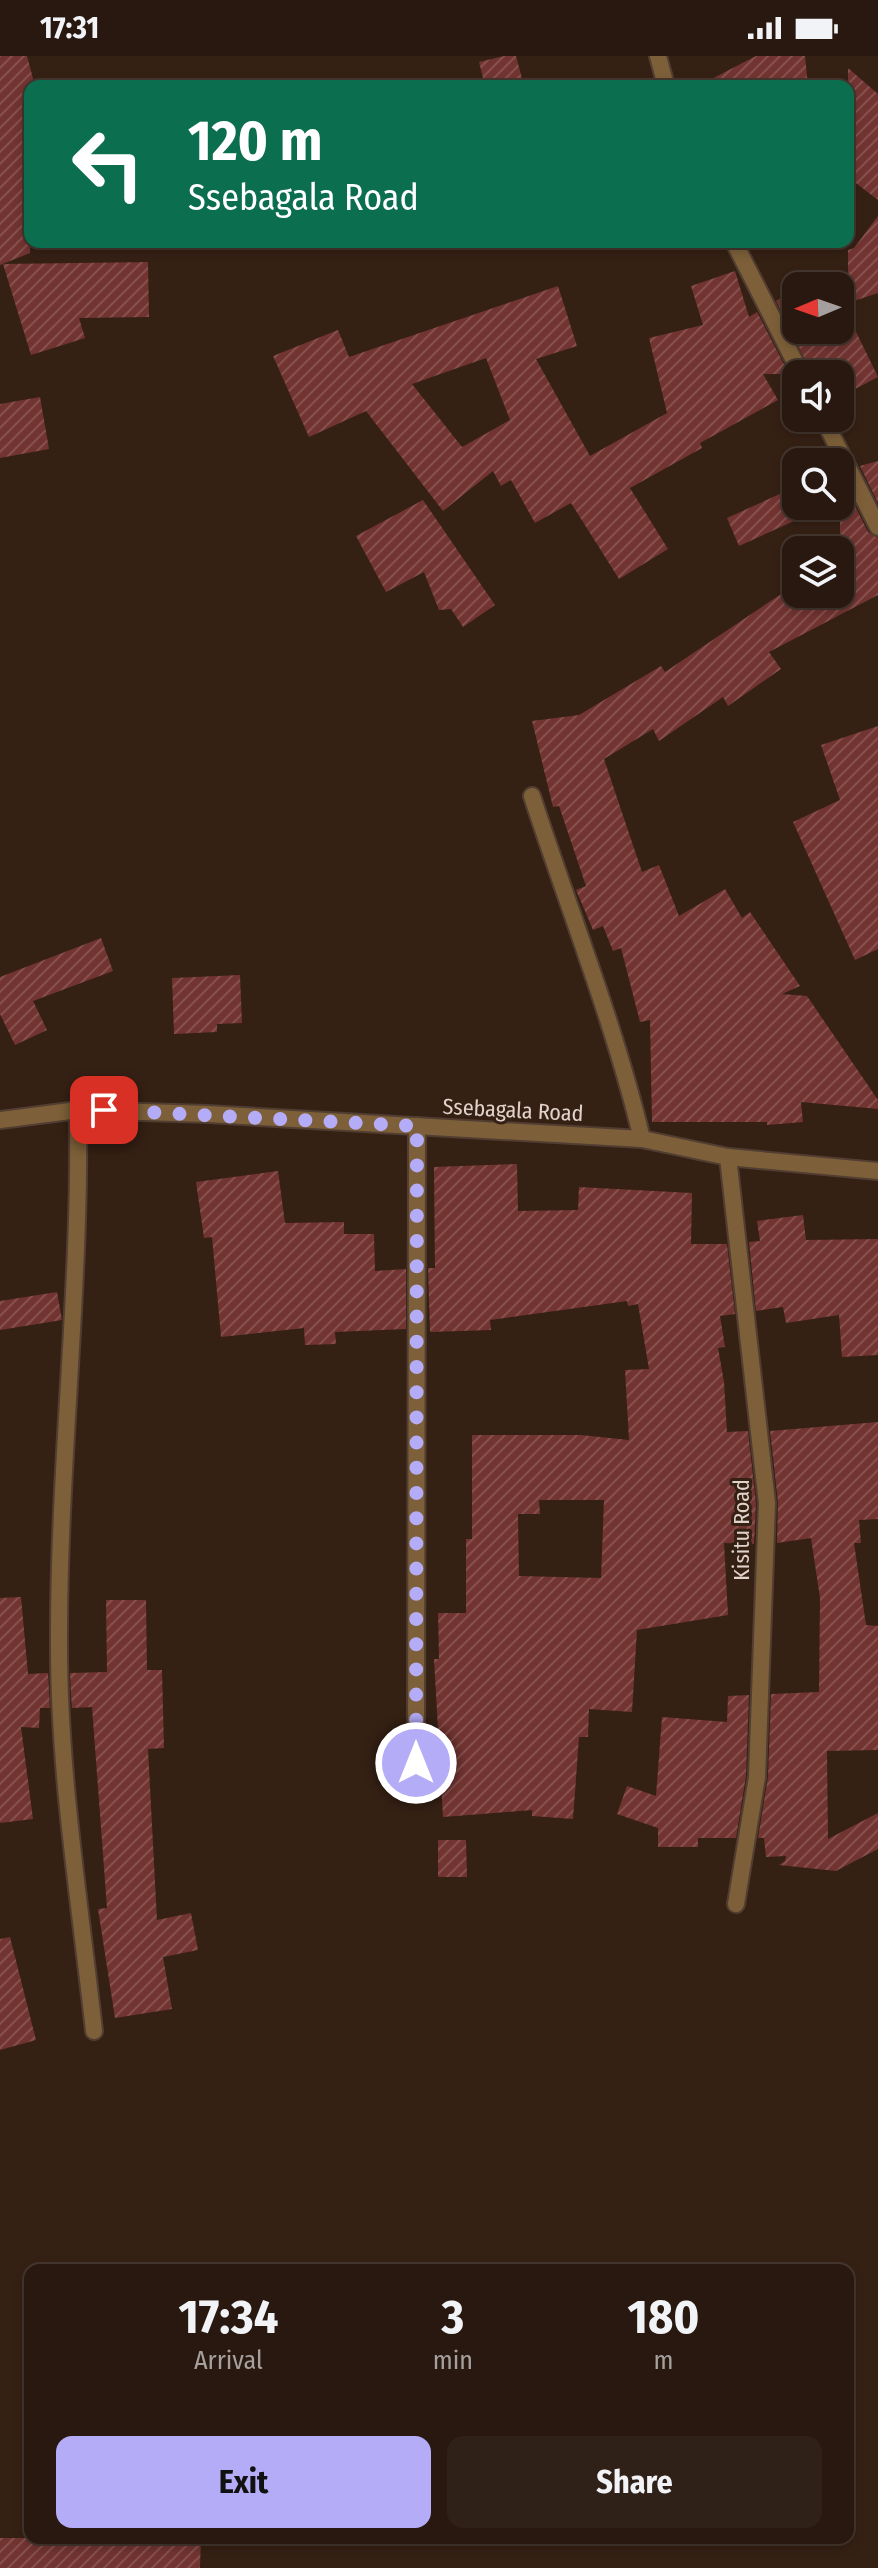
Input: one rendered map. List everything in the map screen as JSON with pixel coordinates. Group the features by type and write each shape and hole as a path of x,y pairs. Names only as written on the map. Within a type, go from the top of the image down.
{"street":[{"path":"658,56 664,80"},
{"path":"737,248 794,360"},
{"path":"830,432 878,527"},
{"path":"532,796 574,928 621,1053 642,1139"},
{"path":"78,1110 77,1266 59,1645 62,1743 94,2031"},
{"name":"Ssebagala Road","path":"0,1120 78,1110 642,1139 728,1157 878,1171"},
{"path":"416,1763 417,1126"},
{"name":"Kisitu Road","path":"728,1157 767,1503 757,1777 736,1904"}],"building":[{"path":"0,56 27,56 33,80 24,80 24,248 30,248 30,253 0,265"},
{"path":"516,56 522,80 484,80 479,62"},
{"path":"756,56 805,56 807,80 710,80"},
{"path":"848,68 878,94 878,200 854,182 854,80 848,80"},
{"path":"878,216 878,293 854,301 854,272 848,272 848,250 854,248"},
{"path":"148,262 149,317 79,318 85,338 31,355 3,264"},
{"path":"735,271 749,317 757,312 782,360 782,374 763,374 778,400 700,443 702,448 630,488 668,549 619,579 571,503 535,523 511,480 501,486 493,471 443,511 366,411 309,437 273,356 338,330 349,357 558,286 577,346 536,359 590,456 667,413 649,338 703,325 691,286","holes":["486,358 510,420 462,447 412,384"]},
{"path":"782,297 782,313 776,301"},
{"path":"854,328 878,377 854,390 854,360 805,360 797,344 854,344"},
{"path":"40,397 49,449 0,458 0,404"},
{"path":"878,461 878,503 860,466"},
{"path":"782,493 782,520 796,520 739,546 727,518"},
{"path":"423,500 495,605 463,627 451,609 439,610 424,572 386,592 356,536"},
{"path":"854,504 868,532 878,538 878,595 854,608 854,536 840,536 840,520 854,520"},
{"path":"782,593 782,608 853,608 769,652 781,669 728,706 723,697 659,741 653,729 604,759 642,872 659,865 679,916 725,889 742,918 750,912 800,986 782,994 807,996 878,1100 878,1109 801,1102 803,1122 767,1125 767,1122 652,1122 650,1020 640,1022 621,948 613,951 603,926 593,930 576,890 586,886 559,806 553,807 532,721 579,715 661,666 665,672"},
{"path":"878,726 878,949 855,960 793,822 840,800 821,745"},
{"path":"101,938 113,971 33,1001 47,1030 15,1045 0,1014 0,977"},
{"path":"240,975 242,1023 217,1024 217,1032 174,1034 172,978"},
{"path":"517,1164 518,1211 578,1210 579,1187 692,1193 691,1244 727,1244 735,1314 720,1316 725,1347 718,1348 727,1432 748,1431 756,1503 754,1544 724,1543 728,1615 637,1630 632,1712 589,1709 588,1737 579,1737 573,1819 532,1816 532,1810 443,1817 434,1659 439,1659 438,1613 466,1613 466,1539 472,1539 472,1435 581,1435 629,1440 625,1370 649,1369 638,1304 628,1306 627,1301 490,1320 491,1330 430,1332 428,1268 435,1268 434,1167","holes":["539,1500 604,1500 601,1578 519,1576 518,1514 540,1514"]},
{"path":"278,1171 285,1223 344,1222 344,1234 374,1234 375,1271 406,1269 406,1329 335,1332 336,1344 305,1345 304,1328 221,1337 212,1237 204,1238 196,1182"},
{"path":"803,1215 806,1240 878,1239 878,1355 842,1357 839,1315 786,1323 783,1307 756,1311 749,1242 760,1241 757,1221"},
{"path":"57,1292 62,1320 0,1330 0,1301"},
{"path":"878,1422 878,1519 859,1520 861,1543 854,1543 866,1625 878,1626 878,1750 827,1751 828,1839 878,1813 878,1849 836,1871 779,1865 786,1856 766,1857 764,1838 758,1838 768,1777 771,1694 819,1692 820,1598 811,1538 777,1543 778,1502 770,1431"},
{"path":"21,1597 28,1674 48,1673 50,1708 40,1708 39,1728 21,1727 33,1819 0,1823 0,1598"},
{"path":"106,1600 146,1600 147,1670 162,1670 164,1748 148,1749 157,1920 191,1913 198,1950 163,1957 172,2009 115,2018 98,1909 107,1908 92,1707 72,1708 70,1673 107,1672"},
{"path":"749,1695 746,1776 736,1838 698,1838 698,1847 658,1847 658,1828 617,1814 627,1786 656,1796 662,1717 727,1722 728,1696"},
{"path":"438,1840 466,1840 467,1877 438,1877"},
{"path":"10,1937 36,2040 0,2050 0,1939"},
{"path":"0,2538 24,2538 24,2544 201,2544 200,2568 0,2568"}],"route":[{"path":"104,1110 417,1126 416,1763"}]}
